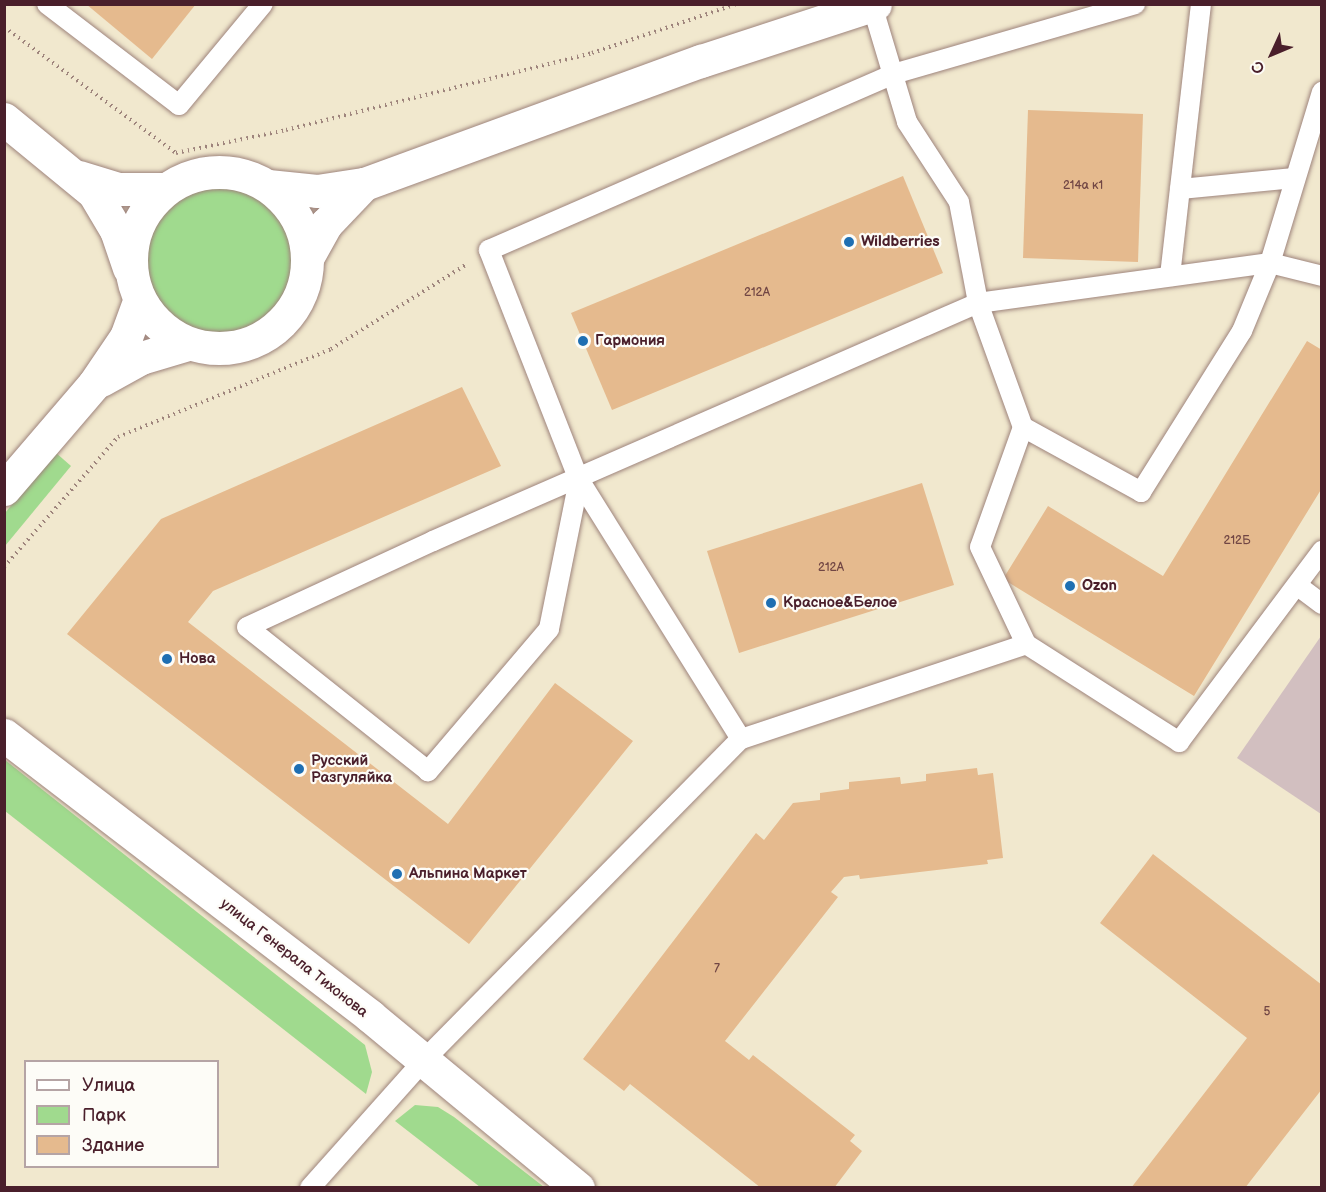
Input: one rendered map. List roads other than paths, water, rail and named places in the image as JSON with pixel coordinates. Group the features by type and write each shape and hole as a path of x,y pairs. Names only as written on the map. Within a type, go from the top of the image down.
{"main road":[{"path":"4,489 94,384 126,337 135,287 134,236 146,210 165,189 190,177 216,171 235,173 268,186 317,191 364,184 701,61 873,5"},
{"path":"4,119 79,177 106,211 135,287 163,328 188,344"},
{"path":"79,177 118,189 165,189"},
{"path":"307,258 326,224 364,184"},
{"path":"94,384 141,358 188,344 230,348 265,335 280,324 301,294 307,258 303,233 292,210 268,186"},
{"name":"улица Генерала Тихонова","path":"4,735 424,1060 578,1188"}],"lane":[{"path":"47,4 179,105 263,4"},
{"path":"741,739 579,480 489,250 893,74 1135,4"},
{"path":"1170,276 1201,4"},
{"path":"873,5 907,122 959,202 978,303 1023,427 980,547 1026,644 1179,742 1322,551"},
{"path":"1023,427 1141,492 1242,331 1270,262 1322,92"},
{"path":"1180,189 1294,178"},
{"path":"579,480 549,629 428,771 248,627 433,541 579,480 978,303 1270,262 1322,276"},
{"path":"1298,586 1322,604"},
{"path":"310,1188 424,1060 741,739 1026,644"}],"place":[{"name":"Wildberries","path":"849,242"},
{"name":"Гармония","path":"583,341"},
{"name":"Ozon","path":"1070,586"},
{"name":"Красное&Белое","path":"771,603"},
{"name":"Нова","path":"167,659"},
{"name":"Русский Разгуляйка","path":"299,769"},
{"name":"Альпина Маркет","path":"397,874"}]}
